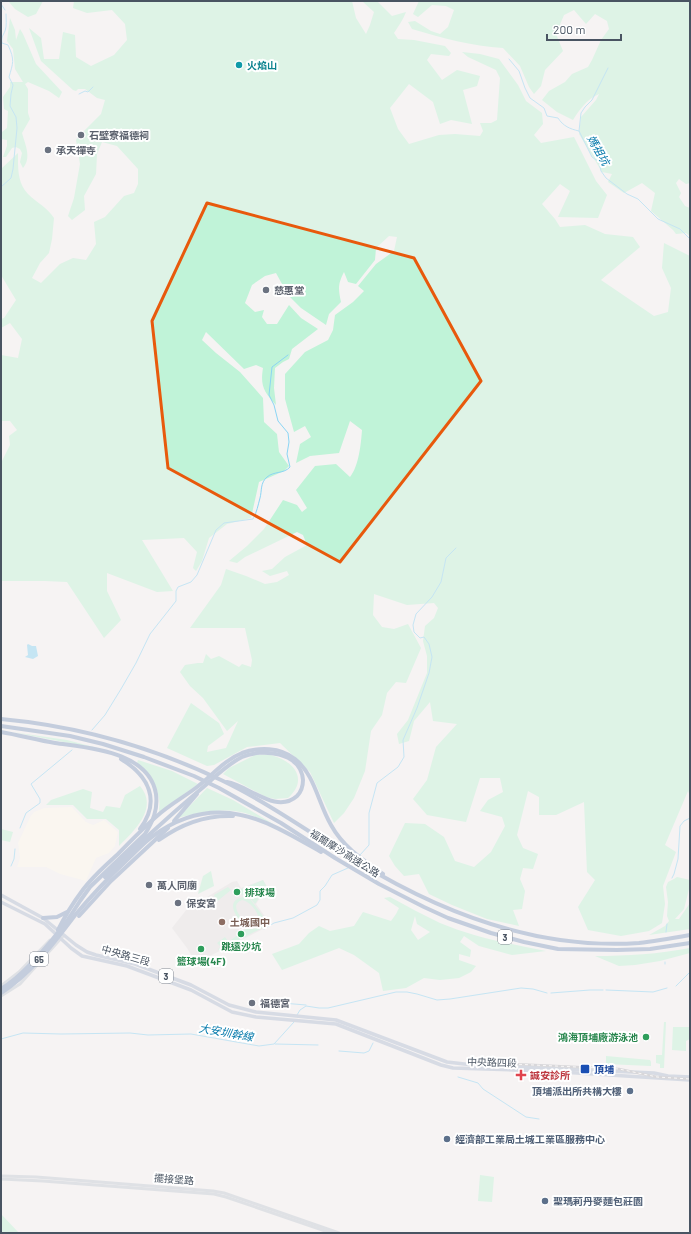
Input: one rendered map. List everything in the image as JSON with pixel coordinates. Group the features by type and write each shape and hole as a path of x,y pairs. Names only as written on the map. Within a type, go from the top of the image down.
{"highway":[{"name":"福爾摩沙高速公路","path":"1,719 37,723 105,737 171,758 223,781 357,859"},
{"name":"福爾摩沙高速公路","path":"1,726 70,736 103,744 144,757 194,776 219,788 281,823 379,884 448,918 485,931 524,942 558,949 650,949 690,943"},
{"path":"1,732 114,754 127,759 143,769 153,784 156,810 145,834 90,887 80,901 71,919"},
{"path":"64,935 96,896 167,829 215,770 235,756 257,749 280,751 295,759 304,768 312,781 334,831 357,859"},
{"path":"57,932 69,910 82,891 92,879 133,839 157,816 198,789 230,764 243,757 262,752 278,754 292,761 303,777 302,789 298,795 289,802 283,803 264,799 231,782 223,781"},
{"path":"114,754 124,760 139,773 149,788 151,806 149,813 145,823 133,839"},
{"path":"71,919 90,890 198,789"},
{"path":"71,919 95,891 152,837 169,825 184,818 212,813 241,815 263,822 290,834 335,858"},
{"path":"143,851 179,828 199,820 218,816 232,816 244,817 263,822"},
{"name":"3","path":"357,859 426,900 472,919 528,935 590,942 637,943 666,940 690,935"},
{"path":"43,918 57,917 69,910"},
{"name":"65","path":"1,988 17,977 47,947 71,919"},
{"name":"65","path":"1,993 27,972 49,949 71,919"}],"main road":[{"name":"中央路三段","path":"1,895 43,918 57,932 60,939 82,956 127,966 178,985 205,997 232,1012 256,1017 298,1018"},
{"name":"中央路三段","path":"1,902 64,935 87,952 126,961 148,969 191,985 224,1003 235,1007 256,1012 298,1018"},
{"name":"中央路四段","path":"298,1018 336,1020 447,1062 473,1065 654,1073 690,1078"}],"street":[{"path":"1,988 20,972 57,932"},
{"path":"1,996 20,984 64,935"},
{"name":"擺接堡路","path":"1,1177 214,1194 331,1233"},
{"name":"擺接堡路","path":"1,1177 43,1178 213,1191 339,1233"}],"highlighted area":[{"path":"207,203 414,258 481,381 340,562 168,468 152,321"}],"shaded area":[{"path":"72,807 86,822 93,825 104,820 118,832 115,846 109,853 96,858 86,881 60,874 46,867 17,867 20,858 18,843 30,817 34,812 44,808"},
{"name":"土城國中","path":"263,880 267,887 256,904 271,925 196,963 172,928 187,909 232,882 237,881 241,888"}],"green space":[{"path":"43,1 36,14 28,17 15,9 9,2"},
{"path":"74,1 352,1 356,18 366,34 374,12 362,1 377,1 392,16 406,12 394,33 398,39 414,40 445,46 451,53 449,56 431,54 427,60 442,80 457,70 480,76 477,86 463,90 472,124 451,120 440,124 433,102 409,84 390,108 398,129 409,144 439,135 455,134 480,136 483,131 480,123 491,123 497,120 500,78 496,70 468,57 462,52 480,54 499,59 518,85 526,101 542,113 543,124 534,135 541,143 574,137 596,181 607,195 598,218 558,217 570,191 560,184 542,204 560,227 585,225 605,234 633,237 640,247 601,280 654,316 668,312 671,288 662,268 664,243 690,256 690,796 688,791 665,845 676,852 663,886 665,904 662,923 649,931 621,936 588,930 578,907 595,880 587,872 584,802 556,815 539,815 539,797 528,791 517,835 523,848 538,854 533,869 523,868 520,879 525,891 522,909 513,910 519,926 487,919 429,894 419,874 404,876 395,866 389,856 405,823 425,824 444,837 455,861 474,867 491,852 505,826 502,817 480,811 488,800 503,792 500,778 480,778 466,822 427,815 413,799 427,780 436,747 457,724 433,721 430,702 414,721 409,741 399,744 397,734 408,720 427,673 427,656 423,641 425,626 434,618 438,608 434,603 407,605 374,594 373,615 382,627 394,629 408,624 421,648 406,683 396,682 387,693 382,715 371,731 365,771 354,798 344,813 334,823 310,772 280,743 247,747 214,765 207,766 167,748 191,703 219,723 224,734 208,746 207,752 226,748 238,721 227,731 203,698 190,686 180,672 185,665 203,663 206,654 211,659 219,656 239,667 242,664 251,667 252,660 245,628 190,628 221,585 226,569 265,584 277,582 289,575 287,571 270,576 262,571 272,569 285,557 307,545 303,535 297,532 245,557 237,563 229,561 264,529 283,500 297,505 302,512 307,508 296,490 315,466 336,464 350,477 356,467 362,430 350,421 339,453 310,456 296,463 300,444 311,437 305,426 294,432 285,399 285,374 305,352 328,340 333,330 335,315 353,302 364,291 358,286 376,264 394,251 397,237 389,236 376,248 375,260 356,284 348,282 344,272 339,286 341,302 329,314 326,325 301,308 288,295 276,273 265,276 252,285 245,303 255,312 264,310 262,317 267,324 277,324 289,305 301,318 318,329 292,349 289,359 275,368 274,388 276,405 268,396 264,388 262,380 263,368 256,365 244,369 206,332 202,340 240,372 263,398 264,422 277,434 279,452 289,466 284,471 259,482 251,518 227,524 209,538 202,561 196,571 193,568 197,552 184,538 142,540 173,591 157,592 107,573 107,591 121,620 104,638 67,582 1,581 1,463 10,445 9,436 17,430 10,421 1,421 1,355 18,358 22,339 10,323 1,328 1,319 4,318 16,300 1,275 1,169 18,153 19,175 24,190 54,218 49,253 40,263 32,278 41,283 60,264 73,258 86,260 96,244 94,222 105,217 124,196 134,193 138,184 138,169 117,146 102,142 97,154 96,174 84,196 85,210 72,220 68,216 74,198 80,164 76,140 101,114 105,100 97,98 85,89 78,89 76,91 73,90 41,61 29,28 41,38 44,59 59,59 63,32 75,35 76,57 91,66 114,55 127,40 125,24 112,10 87,13 73,8"},
{"path":"419,1 690,1 690,183 686,184 679,179 676,183 681,193 679,197 685,206 690,208 690,236 686,233 676,234 651,211 655,193 642,183 624,193 608,182 612,174 602,172 579,134 581,117 596,100 599,94 587,102 573,120 557,112 542,100 549,91 565,82 572,74 588,67 601,40 609,29 607,21 595,14 586,24 574,10 564,15 556,34 563,51 545,70 541,86 534,94 529,87 520,66 503,48 457,41 412,29 408,22 415,21 431,31 440,34 448,27 454,10 446,6 432,5 418,17 413,14"},
{"path":"10,18 15,30 16,40 20,29 36,64 62,92 59,98 49,91 28,82 25,84 28,89 28,113 30,119 22,133 27,155 26,164 23,168 20,162 22,153 20,149 16,147 12,148 6,157 3,157 7,146 7,140 1,139 2,132 7,128 8,111 4,109 3,97 10,87 10,82 23,82 15,69 13,49 7,41"},
{"path":"12,732 67,740 105,750"},
{"path":"255,755 271,755 292,766 298,778 294,791 288,798 275,799 266,797 223,774 229,768"},
{"path":"138,760 172,771 198,784 159,812 158,794 154,783 149,774 137,763"},
{"path":"140,786 145,794 147,803 146,811 137,826 119,846 119,830 106,819 87,819 73,805 46,805 51,800 83,789 92,792 90,808 103,812 106,806 120,808 125,795"},
{"path":"207,788 233,800 275,825 249,814 232,811 193,814 178,818"},
{"path":"1,829 13,832 10,842 1,840"},
{"path":"211,871 214,886 198,894 203,876"},
{"path":"677,877 690,880 690,885 684,909 675,919 679,919 690,903 690,929 649,935 665,926 669,921 667,916 668,902 666,887 668,882"},
{"path":"263,880 267,887 255,904 244,891 269,924 267,926 261,919 257,926 250,928 239,920 233,906 234,902 244,897 239,890","holes":["242,900 254,908 259,917 259,920 254,925 246,924 237,911 236,905 238,902"]},
{"path":"228,887 231,890 215,903 212,899 215,897 214,895"},
{"path":"390,897 440,923 465,932 505,943 546,951 512,955 479,946 464,936 460,942 471,950 470,957 459,954 459,960 476,966 471,972 459,978 440,980 424,978 406,988 383,991 379,973 354,955 339,948 282,970 272,954 299,944 309,933 319,926 330,931 354,926 363,912 391,921 399,908 384,898","holes":["415,916 417,924 430,932 418,940 411,930"]},
{"path":"262,920 266,926 219,950 218,949 221,947 217,943 225,937 228,941 223,946 247,928 252,929 256,927"},
{"path":"690,948 690,953 660,961 635,965 619,966 595,956 643,954"},
{"path":"664,1022 666,1022 664,1068 660,1068 660,1064 656,1063 656,1055 662,1055"},
{"path":"673,1027 690,1027 690,1039 686,1041 686,1051 672,1050"},
{"path":"606,1056 650,1060 651,1066 606,1064"},
{"path":"480,1175 494,1177 492,1202 478,1201"},
{"path":"1,1214 19,1233 1,1233"}],"water":[{"path":"28,644 36,646 38,656 33,659 25,657 28,655"}],"waterway":[{"path":"1,4 5,10"},
{"path":"1,187 11,178 17,128 16,117 10,106 13,85 9,77 12,65 12,54 8,45 2,43 2,38 6,27 6,14"},
{"name":"媽祖坑","path":"509,59 519,71 530,98 544,108 547,116 558,118 567,127 579,131 592,157 599,162 601,171 606,178 627,194 638,199 658,219 680,229 690,239"},
{"path":"579,131 581,113 592,100 608,68"},
{"path":"79,94 85,91 88,92 93,87"},
{"path":"92,730 105,715 121,689 150,634 176,601 176,591 178,587 191,582 197,575 216,530 224,523 253,519 256,514 262,484 265,479 270,475 285,471 290,467 287,454 289,442 288,433 278,421 274,405 269,395 272,367 288,355"},
{"path":"360,855 369,845 369,813 377,783 398,767 404,757 403,740 417,708 429,673 432,657 429,644 424,637 420,638 414,632 413,625 416,614 432,597 441,582 446,558 456,548"},
{"path":"20,828 26,813 40,803 40,799 31,784 72,750"},
{"path":"672,878 678,859 680,826 684,821 690,818"},
{"path":"11,866 14,859 15,849"},
{"path":"264,929 274,923 293,918 317,905 320,900 320,891 332,875 348,868"},
{"path":"666,932 667,924"},
{"name":"大安圳幹線","path":"676,986 690,972"},
{"name":"大安圳幹線","path":"297,1015 300,1010 306,1006 328,1008 396,992 407,992 437,1000 521,988 533,989 547,993"},
{"name":"大安圳幹線","path":"606,990 653,992 667,988"},
{"name":"大安圳幹線","path":"551,993 603,990"},
{"path":"282,1003 306,1005"},
{"name":"大安圳幹線","path":"1,1039 23,1033 130,1033 148,1035 191,1034 259,1046 274,1044 294,1022"},
{"path":"339,1051 364,1053 369,1051 373,1043"},
{"path":"275,1044 318,1045"},
{"path":"458,1077 478,1083 483,1089 526,1117 539,1119"}],"railway":[{"path":"513,1064 619,1069 657,1077 690,1079"}],"place":[{"name":"火焰山","path":"239,65"},
{"name":"石壁寮福德祠","path":"81,135"},
{"name":"承天禪寺","path":"48,150"},
{"name":"慈惠堂","path":"266,290"},
{"name":"萬人同廟","path":"149,885"},
{"name":"排球場","path":"237,892"},
{"name":"保安宮","path":"178,903"},
{"name":"土城國中","path":"222,922"},
{"name":"跳遠沙坑","path":"241,934"},
{"name":"籃球場(4F)","path":"201,949"},
{"name":"福德宮","path":"252,1003"},
{"name":"鴻海頂埔廠游泳池","path":"646,1037"},
{"name":"頂埔","path":"585,1069"},
{"name":"誠安診所","path":"521,1075"},
{"name":"頂埔派出所共構大樓","path":"630,1091"},
{"name":"經濟部工業局土城工業區服務中心","path":"447,1139"},
{"name":"聖瑪莉丹麥麵包莊園","path":"545,1201"}]}
